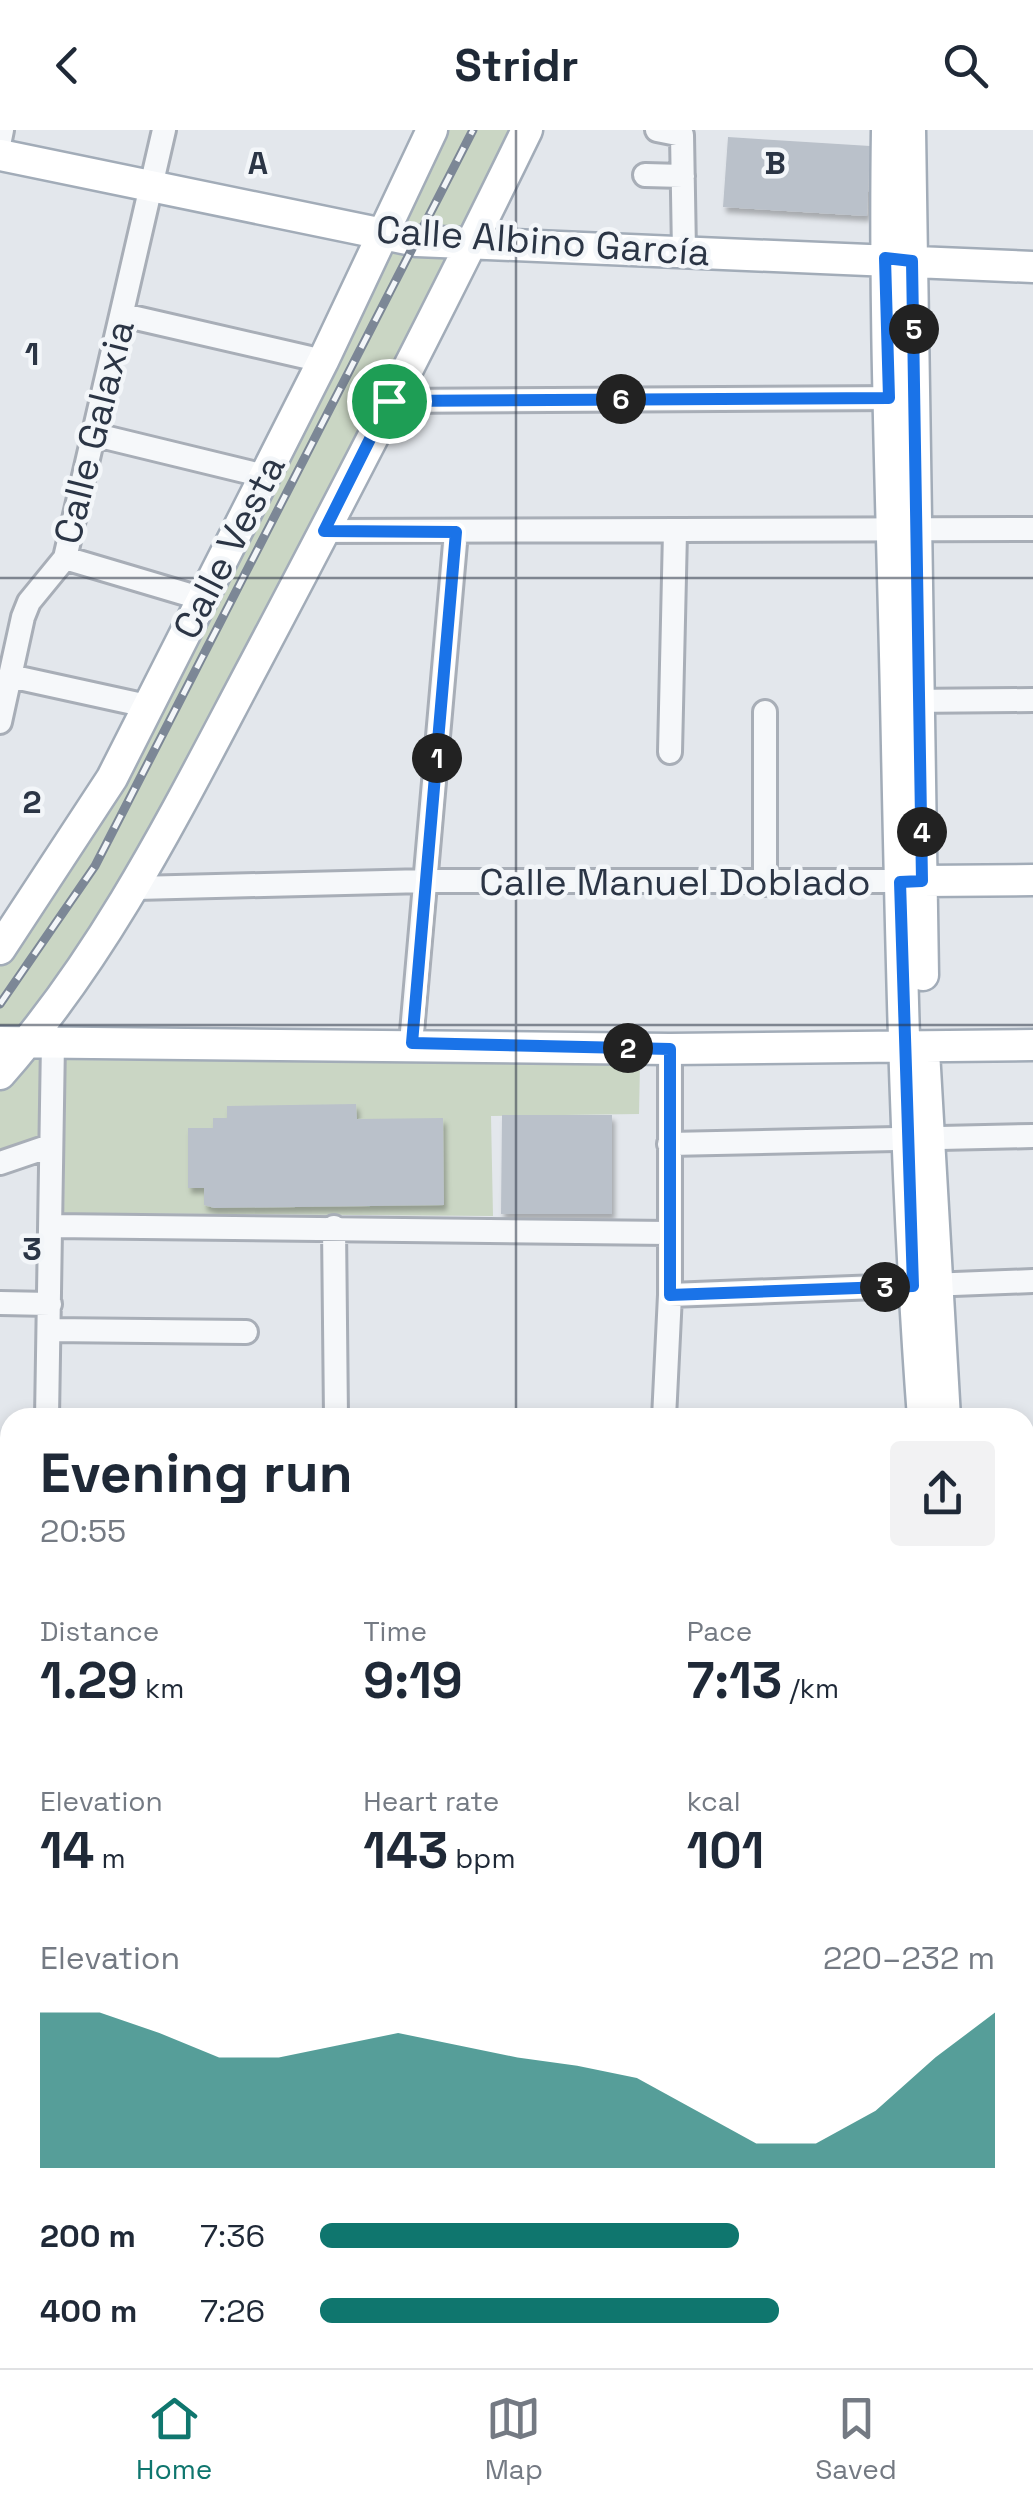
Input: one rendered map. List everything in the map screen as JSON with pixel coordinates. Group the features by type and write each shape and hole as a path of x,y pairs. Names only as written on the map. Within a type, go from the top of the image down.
{"main road":[{"name":"Calle Vesta","path":"0,949 112,778 323,361 432,130"},
{"path":"0,1074 136,888 324,531 527,130"},
{"path":"887,130 898,260 903,398 914,1044 924,1285 923,1408"},
{"path":"898,260 910,130"},
{"name":"Calle Albino García","path":"0,155 383,235 471,245 1033,267"},
{"name":"Calle Manuel Doblado","path":"911,881 1033,880"},
{"path":"27,1042 412,1043 670,1049 1033,1045"},
{"path":"924,1285 942,1408"}],"street":[{"path":"0,140 2,130"},
{"name":"Calle Galaxia","path":"0,722 30,602 65,558 164,130"},
{"path":"657,130 682,136 684,252"},
{"path":"645,176 684,176"},
{"path":"123,315 323,361"},
{"path":"389,401 903,398"},
{"path":"96,435 265,476"},
{"path":"324,531 1033,529"},
{"path":"412,1043 456,532"},
{"path":"670,752 675,532"},
{"path":"65,558 202,599"},
{"path":"10,676 147,706"},
{"path":"908,701 1033,700"},
{"path":"765,712 765,884"},
{"name":"Calle Manuel Doblado","path":"136,888 426,881 911,881"},
{"path":"27,1042 50,1146 52,1226 46,1408"},
{"path":"664,1408 670,1295 670,1049"},
{"path":"669,1144 1033,1136"},
{"path":"0,1163 50,1146"},
{"path":"52,1226 670,1233"},
{"path":"334,1227 336,1408"},
{"path":"670,1295 1033,1281"},
{"path":"0,1303 50,1304"},
{"path":"49,1330 246,1332"}],"green space":[{"path":"443,130 513,130 466,231 400,226"},
{"path":"388,245 458,256 124,890 31,1026 0,1025 0,960"},
{"path":"42,1048 39,1140 0,1154 0,1084"},
{"path":"66,1060 640,1064 639,1114 491,1116 493,1216 64,1213"}],"building":[{"path":"728,137 870,146 867,216 723,207"},
{"path":"356,1104 357,1119 443,1118 444,1205 214,1208 204,1205 204,1188 188,1188 188,1128 213,1128 213,1118 227,1118 227,1106"},
{"path":"502,1115 612,1115 612,1214 501,1214"}],"railway":[{"path":"0,1004 95,866 473,130"}],"route":[{"path":"885,258 912,261 918,398 922,881 900,882 913,1286 670,1295 670,1049 412,1043 456,532 324,531 389,401 889,398 885,258"}]}
